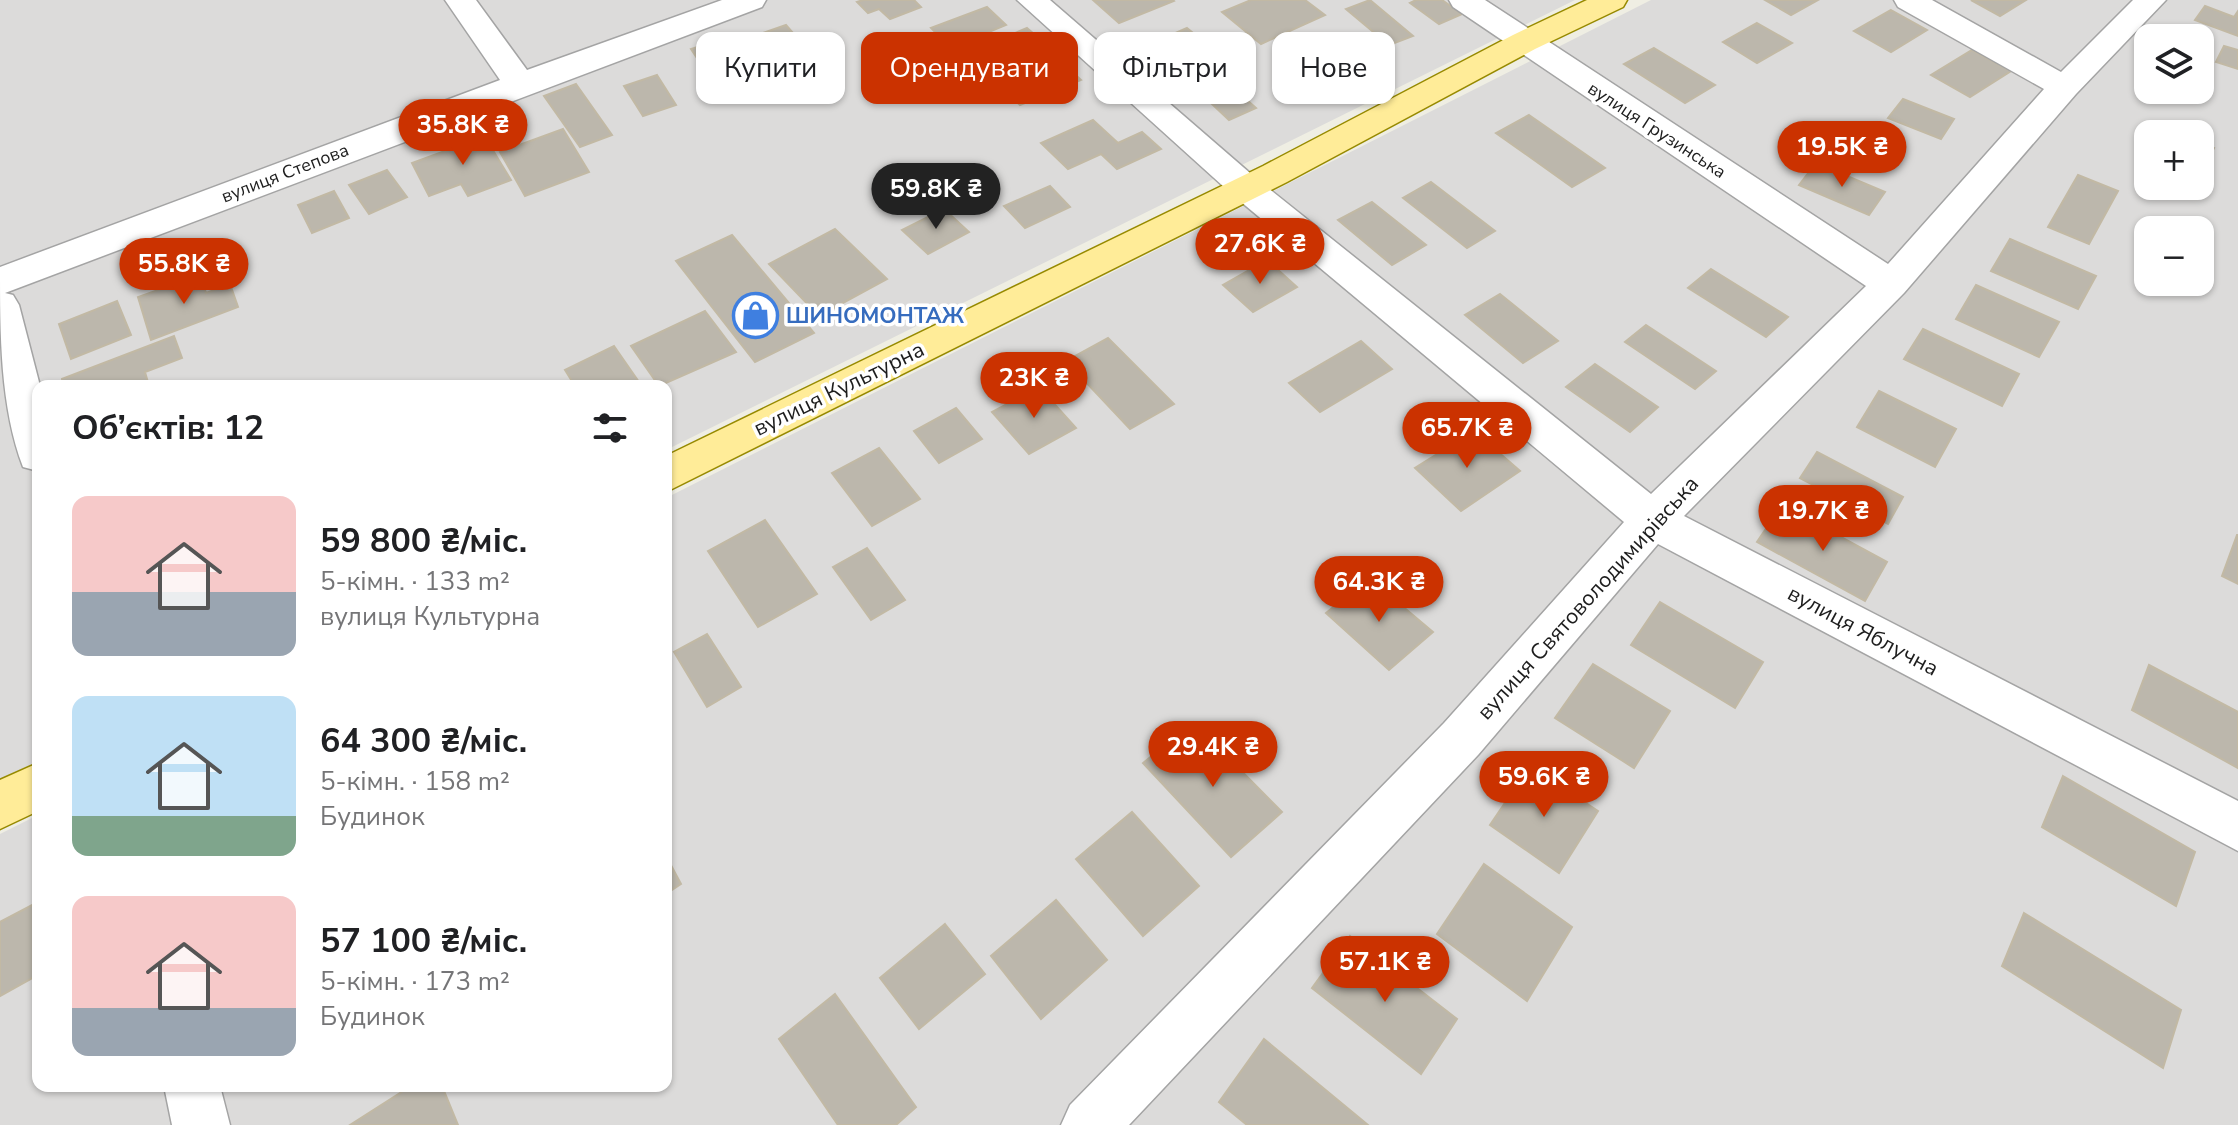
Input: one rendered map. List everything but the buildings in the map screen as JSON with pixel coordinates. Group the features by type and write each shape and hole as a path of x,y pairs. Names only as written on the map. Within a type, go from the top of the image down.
{"main road":[{"name":"вулиця Культурна","path":"672,472 1246,188 1524,42 1612,0"},
{"path":"0,805 32,789"}],"street":[{"path":"460,0 520,84"},
{"name":"вулиця Степова","path":"0,281 751,0"},
{"name":"вулиця Яблучна","path":"1032,0 1246,188 1652,520 2238,827"},
{"name":"вулиця Грузинська","path":"1464,0 1891,284"},
{"path":"1909,0 2064,87"},
{"name":"вулиця Святоволодимирівська","path":"1090,1125 1461,739 1652,520 1891,284 2064,87 2151,0"},
{"path":"0,305 32,431"},
{"path":"193,1092 201,1125"}],"shaded area":[{"path":"0,0 1575,0 1395,89 1395,32 1272,32 1272,104 1365,104 672,447 672,380 32,380 32,764 0,780"},
{"path":"1651,0 2238,0 2238,1125 0,1125 0,834 32,818 32,1092 672,1092 672,495"}],"place":[{"name":"ШИНОМОНТАЖ","path":"755,316"}]}
